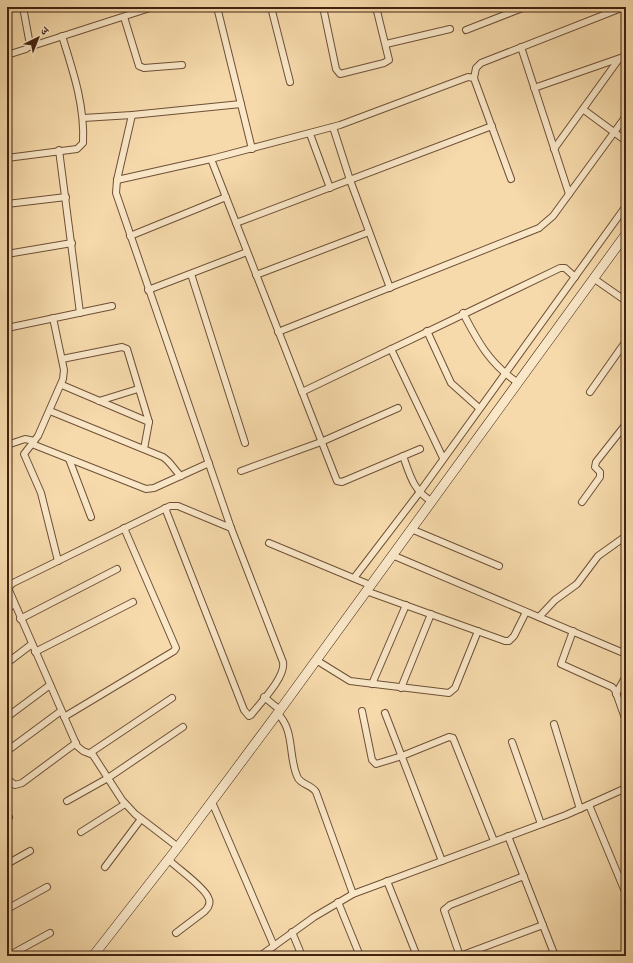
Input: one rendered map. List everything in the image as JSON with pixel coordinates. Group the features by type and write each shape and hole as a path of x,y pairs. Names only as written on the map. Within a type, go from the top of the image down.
{"street":[{"path":"23,7 30,41 29,47"},
{"path":"7,54 124,17 141,9 153,7"},
{"path":"217,7 252,149"},
{"path":"271,7 290,82"},
{"path":"323,7 337,73 343,74 388,62 390,57 376,7"},
{"path":"466,30 525,7"},
{"path":"512,179 474,78 478,65 624,7"},
{"path":"124,17 139,66 144,68 182,65"},
{"path":"386,44 450,29"},
{"path":"7,158 59,150 77,149 82,146 84,138 83,118 76,84 62,36"},
{"path":"521,47 569,194"},
{"path":"534,88 626,56"},
{"path":"554,149 584,110 619,59"},
{"path":"117,180 211,159 310,134 334,127 468,77 474,78"},
{"path":"83,118 132,115 241,104"},
{"path":"584,110 626,141"},
{"path":"132,115 117,180 116,193 148,290 231,528 284,666 280,677 267,699 251,715 246,714 165,508"},
{"path":"278,332 539,228 552,216 626,116"},
{"path":"236,223 492,126"},
{"path":"334,127 350,180 390,288"},
{"path":"310,134 330,188"},
{"path":"59,150 80,312"},
{"path":"211,159 335,477 339,482 420,449"},
{"path":"7,204 66,197"},
{"path":"130,236 226,197"},
{"path":"357,579 420,494 443,458 506,374 626,206"},
{"path":"256,275 369,232"},
{"path":"93,956 169,860 176,846 212,802 411,529 515,381 626,234"},
{"path":"7,254 72,243"},
{"path":"148,290 247,252"},
{"path":"302,392 560,268 565,268 575,277"},
{"path":"191,274 245,443"},
{"path":"593,278 626,301"},
{"path":"7,328 112,306"},
{"path":"463,314 482,349 506,374 515,381"},
{"path":"53,318 64,370 62,385 33,443 26,451 25,458 40,494 58,561"},
{"path":"427,331 451,383 479,408"},
{"path":"590,392 626,341"},
{"path":"62,359 125,347 129,352 138,389 149,422 144,449"},
{"path":"391,348 443,458"},
{"path":"62,385 149,422"},
{"path":"99,401 138,389"},
{"path":"241,471 321,442 398,408"},
{"path":"50,411 144,449 167,460 181,476"},
{"path":"582,502 600,477 600,472 595,465 626,424"},
{"path":"7,445 25,439 69,459 146,489 154,488 209,463"},
{"path":"403,456 420,494 430,500"},
{"path":"69,459 91,517"},
{"path":"176,846 141,819 125,804 96,758 80,748 76,743 7,588 13,583 165,508 178,506 231,528"},
{"path":"7,751 63,714 174,651 176,648 124,528"},
{"path":"411,529 499,566"},
{"path":"539,617 555,600 577,584 598,556 626,536"},
{"path":"269,543 357,579 368,587 406,605 509,641 514,636 526,612"},
{"path":"392,555 626,654"},
{"path":"20,619 117,569"},
{"path":"35,652 133,602"},
{"path":"7,609 14,604"},
{"path":"372,684 406,605"},
{"path":"401,688 431,614"},
{"path":"316,660 346,679 401,688 446,693 453,692 478,631"},
{"path":"572,631 561,664 609,686 616,694 626,720"},
{"path":"7,663 32,644"},
{"path":"616,694 626,676"},
{"path":"7,717 50,685"},
{"path":"90,753 172,698"},
{"path":"267,699 278,710 286,726 292,749 296,775 301,782 316,792 353,894"},
{"path":"362,711 374,763 378,764 402,756 449,736 453,738 494,841"},
{"path":"385,713 442,861"},
{"path":"554,724 580,809"},
{"path":"67,801 108,778 183,727"},
{"path":"512,742 541,824"},
{"path":"7,779 12,784 18,786 76,743"},
{"path":"260,956 292,932 353,894 580,809 626,788"},
{"path":"212,802 274,946"},
{"path":"81,832 125,804"},
{"path":"589,805 626,894"},
{"path":"105,867 141,819"},
{"path":"508,836 555,956"},
{"path":"7,864 30,851"},
{"path":"169,860 205,892 210,902 209,907 205,911 176,933"},
{"path":"524,876 450,905 444,910 460,956 543,925"},
{"path":"387,881 417,956"},
{"path":"7,909 47,887"},
{"path":"338,902 360,956"},
{"path":"292,932 302,956"},
{"path":"9,954 50,933"}]}
